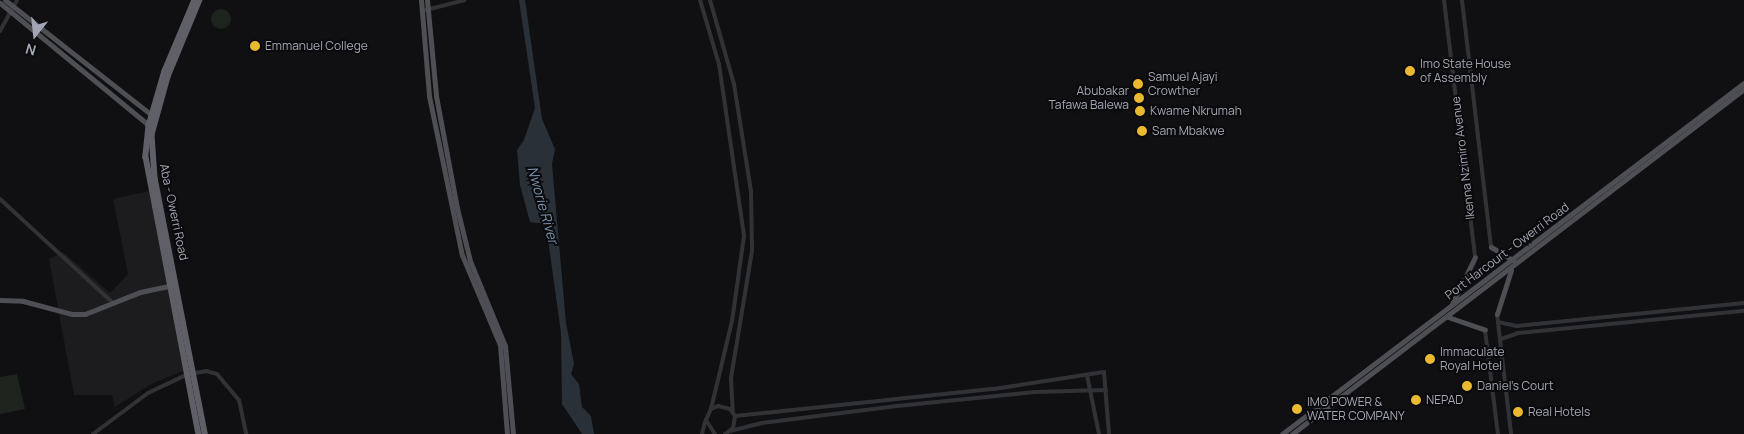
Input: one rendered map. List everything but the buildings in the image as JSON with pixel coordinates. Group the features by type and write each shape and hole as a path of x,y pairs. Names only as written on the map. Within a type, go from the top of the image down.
{"highway":[{"name":"Aba - Owerri Road","path":"195,0 165,71 151,127 155,189 191,373 205,434"},
{"name":"Aba - Owerri Road","path":"153,117 200,0"},
{"name":"Aba - Owerri Road","path":"191,373 199,434"}],"main road":[{"path":"5,0 12,10 151,127"},
{"path":"423,0 436,96 464,240 505,346 512,434"},
{"path":"0,3 12,10 153,117"},
{"path":"425,11 430,96 458,239 466,266 500,345 507,434"},
{"name":"Port Harcourt - Owerri Road","path":"1282,434 1744,83"},
{"name":"Port Harcourt - Owerri Road","path":"1292,434 1448,317 1744,89"},
{"path":"1491,247 1513,260"},
{"path":"1450,307 1475,257"},
{"path":"1497,314 1512,267"},
{"path":"0,300 48,305 72,314 114,304 175,285"},
{"path":"1448,317 1485,330"}],"street":[{"path":"0,31 17,0"},
{"path":"425,11 465,0"},
{"path":"700,0 719,64 744,236 732,321 711,409 702,434"},
{"path":"710,0 734,84 751,192 752,250 730,384 734,414 727,433"},
{"name":"Ikenna Nzimiro Avenue","path":"1444,0 1475,257"},
{"name":"Ikenna Nzimiro Avenue","path":"1462,0 1491,247"},
{"path":"0,199 114,304"},
{"path":"1498,322 1517,326 1744,303"},
{"path":"1500,339 1518,333 1744,311"},
{"path":"1497,314 1512,434"},
{"path":"1485,330 1498,434"},
{"path":"711,409 722,406 734,414 1104,372 1109,434"},
{"path":"93,434 148,393 191,373 217,374 231,388 239,400 246,434"},
{"path":"1087,375 1089,393 1099,434"},
{"path":"727,433 762,422 897,406 1034,392 1089,393 1106,390"},
{"path":"706,420 716,434"}],"shaded area":[{"path":"221,9 228,12 231,19 228,26 221,29 214,26 211,19 214,12"},
{"path":"149,191 183,371 153,383 115,407 112,395 74,395 49,259 63,252 110,293 128,274 113,199"},
{"path":"17,374 25,409 0,414 0,377"}],"water":[{"name":"Nworie River","path":"519,0 525,0 542,119 555,149 552,164 566,323 574,364 571,374 579,384 582,407 591,416 594,434 582,434 562,404 561,333 547,232 545,224 530,222 520,185 517,150 524,140 535,108"}],"place":[{"name":"Emmanuel College","path":"255,46"},
{"name":"Imo State House of Assembly","path":"1410,71"},
{"name":"Samuel Ajayi Crowther","path":"1138,84"},
{"name":"Abubakar Tafawa Balewa","path":"1139,98"},
{"name":"Kwame Nkrumah","path":"1140,111"},
{"name":"Sam Mbakwe","path":"1142,131"},
{"name":"Immaculate Royal Hotel","path":"1430,359"},
{"name":"Daniel's Court","path":"1467,386"},
{"name":"NEPAD","path":"1416,400"},
{"name":"IMO POWER & WATER COMPANY","path":"1297,409"},
{"name":"Real Hotels","path":"1518,412"}]}
